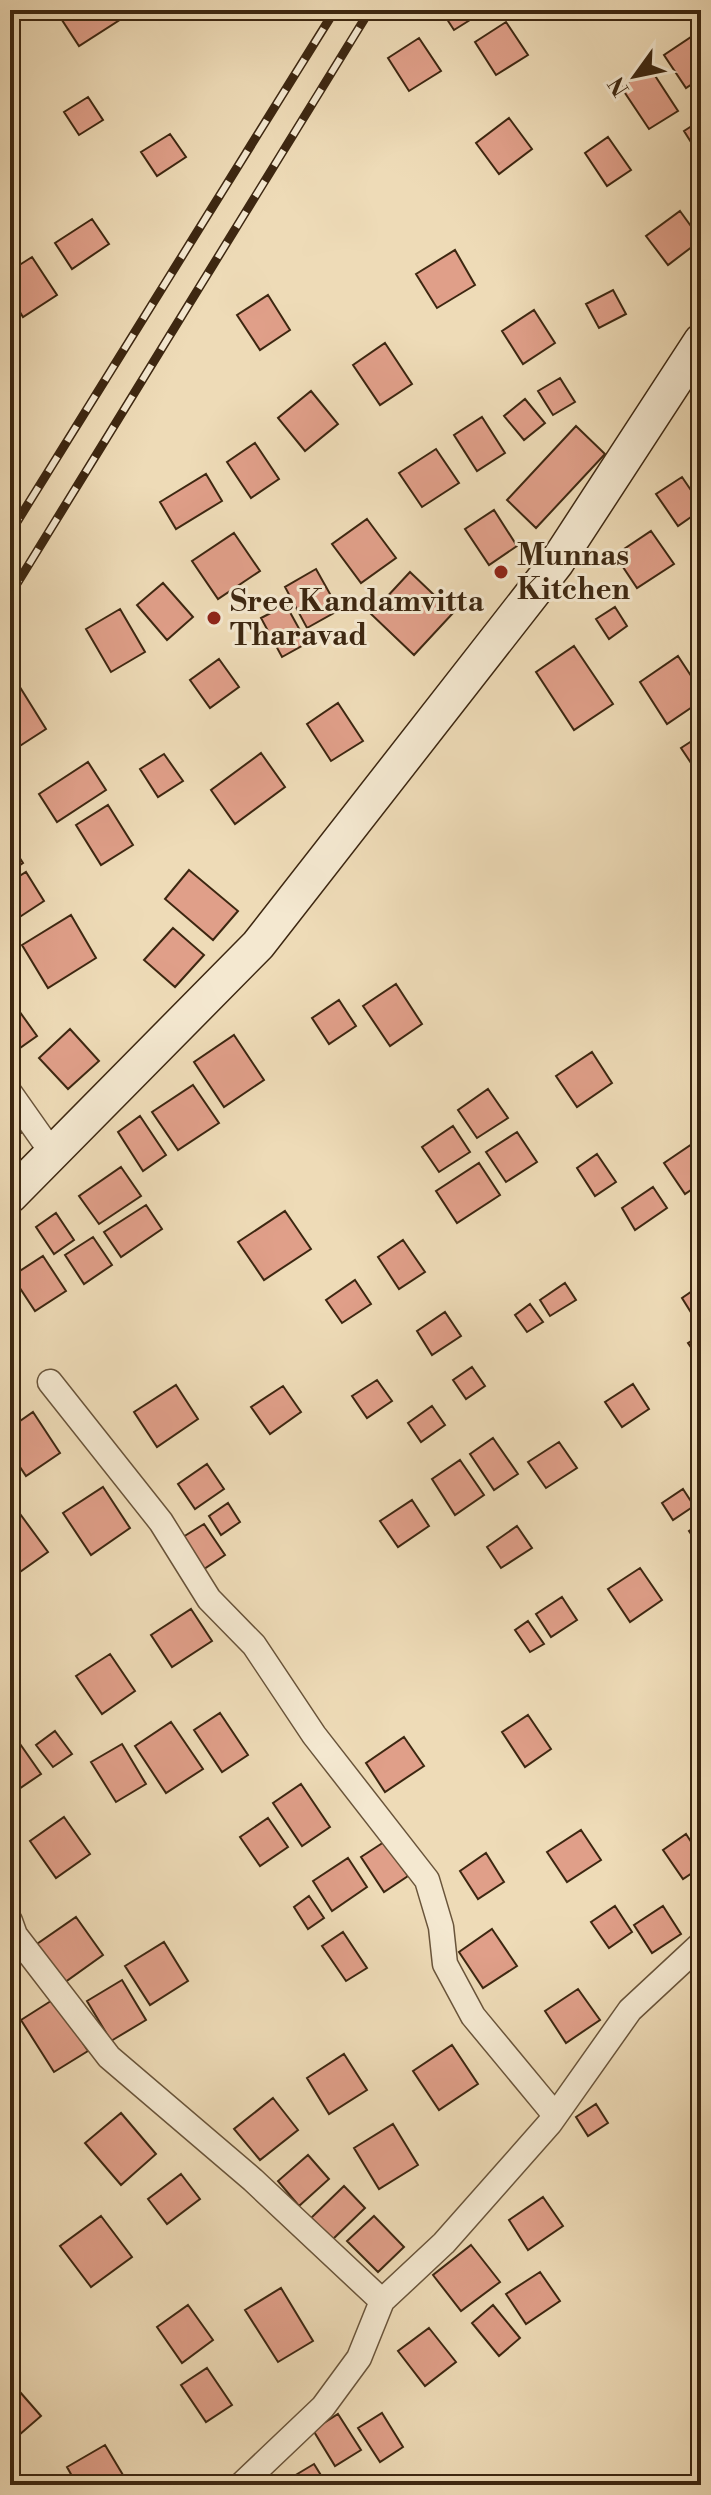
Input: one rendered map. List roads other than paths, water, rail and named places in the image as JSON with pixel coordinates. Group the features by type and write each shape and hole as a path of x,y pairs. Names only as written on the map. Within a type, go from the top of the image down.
{"main road":[{"path":"10,1196 258,945 557,562 701,341"}],"street":[{"path":"10,1093 53,1154"},
{"path":"50,1382 161,1522 209,1599 254,1645 314,1735 427,1880 441,1927 445,1964 473,2016 555,2115"},
{"path":"10,1921 15,1935 109,2057 253,2180 382,2301"},
{"path":"241,2485 323,2407 359,2358 382,2301 444,2243 555,2115 630,2010 701,1944"}],"railway":[{"path":"10,533 335,10"},
{"path":"10,595 370,10"}],"place":[{"name":"Munnas Kitchen","path":"501,572"},
{"name":"Sree Kandamvitta Tharavad","path":"214,618"}]}
